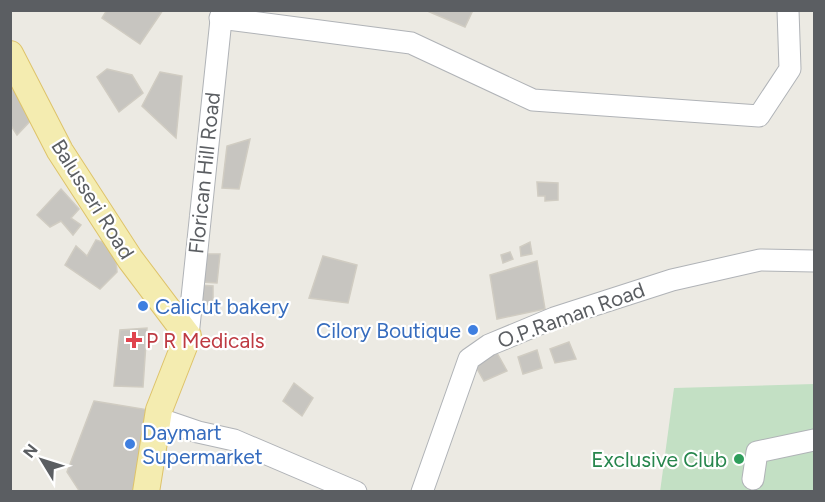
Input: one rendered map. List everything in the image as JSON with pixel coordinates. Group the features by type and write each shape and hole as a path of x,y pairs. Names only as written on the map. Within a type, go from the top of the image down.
{"main road":[{"name":"Balusseri Road","path":"10,54 60,151 130,259 188,336"},
{"path":"146,492 157,418 188,336"}],"street":[{"path":"221,14 411,43 533,100 759,116 790,69 788,10"},
{"name":"Florican Hill Road","path":"188,336 221,14"},
{"name":"O.P.Raman Road","path":"423,492 469,359 489,345 554,318 672,280 760,260 814,261"},
{"path":"157,418 198,432 234,440 356,492"},
{"path":"753,478 757,452 814,440"}],"green space":[{"name":"Exclusive Club","path":"814,384 814,491 660,492 674,388"}],"building":[{"path":"107,10 163,10 140,44 102,18"},
{"path":"425,10 473,10 465,27"},
{"path":"107,69 132,75 143,93 119,112 97,77"},
{"path":"160,72 182,76 176,138 142,106"},
{"path":"12,89 22,94 34,117 17,135 10,124"},
{"path":"250,139 239,189 222,188 227,146"},
{"path":"537,182 558,183 558,200 545,201 545,196 538,196"},
{"path":"61,189 79,209 71,218 81,225 73,235 61,221 50,227 37,215"},
{"path":"96,240 115,246 117,272 100,289 65,265 76,246 87,256"},
{"path":"530,242 532,254 521,256 520,247"},
{"path":"510,252 513,259 503,263 501,255"},
{"path":"205,254 220,254 217,283 202,282"},
{"path":"323,256 357,265 348,303 309,298"},
{"path":"537,261 545,309 497,319 490,275"},
{"path":"199,285 213,286 213,305 196,304"},
{"path":"147,328 143,387 114,386 120,330"},
{"path":"569,342 576,359 555,363 550,349"},
{"path":"537,350 542,368 523,374 518,357"},
{"path":"497,353 507,371 484,381 476,367"},
{"path":"294,383 313,398 302,416 283,401"},
{"path":"94,401 149,410 136,492 80,492 67,472"}],"place":[{"name":"Calicut bakery","path":"143,306"},
{"name":"Cilory Boutique","path":"473,330"},
{"name":"P R Medicals","path":"134,340"},
{"name":"Daymart Supermarket","path":"130,444"},
{"name":"Exclusive Club","path":"739,459"}]}
